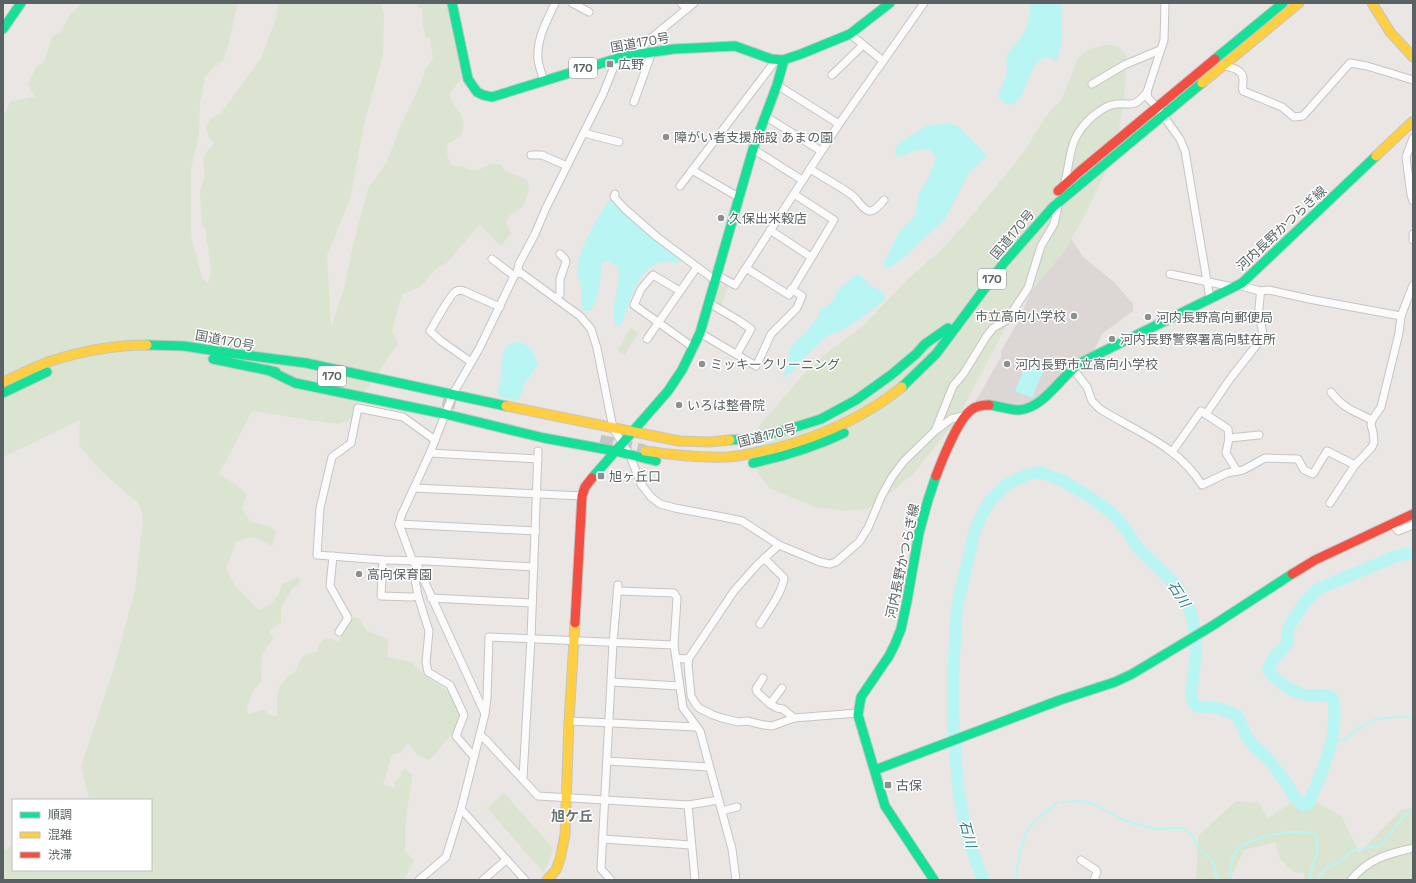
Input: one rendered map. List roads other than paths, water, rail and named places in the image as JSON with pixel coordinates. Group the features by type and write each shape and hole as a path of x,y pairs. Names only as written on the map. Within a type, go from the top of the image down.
{"main road":[{"path":"5,24 21,3"},
{"name":"国道170号","path":"452,3 468,80 477,93 484,96 492,96 635,54 682,48 735,46 780,60"},
{"path":"547,880 556,870 563,848 565,835 565,798 582,496 589,482 668,391 694,348 709,303 753,150 777,85 780,60 850,34 890,3"},
{"name":"国道170号","path":"951,330 988,270 1048,201 1157,107 1283,3"},
{"name":"国道170号","path":"645,446 710,450 750,447 788,437 823,425 859,407 894,384 951,330 1027,234 1059,201 1299,3"},
{"path":"1372,3 1377,13 1391,32 1413,57"},
{"name":"河内長野かつらぎ線","path":"934,880 885,806 858,717 858,706 862,695 892,651 898,639 909,594 914,556 929,499 942,459 957,429 971,410 977,407 986,405 1018,410 1026,409 1054,388 1073,369 1096,355 1242,283 1413,121"},
{"path":"221,352 306,364 679,441 710,442 749,439 786,430 821,419 856,400 891,375 916,354 925,344 951,330"},
{"path":"443,407 544,438 615,451 630,456 666,463 710,465 760,461 808,449 828,441 866,420 904,396 931,371 951,330"},
{"name":"国道170号","path":"3,382 50,361 99,349 142,344 182,345 221,352 443,407"},
{"name":"国道170号","path":"3,393 53,369 101,357 143,352 182,353 268,370 295,383 443,407"},
{"path":"460,408 601,438"},
{"path":"875,770 1060,700 1115,682 1132,674 1212,626 1290,574 1315,560 1413,514"}],"street":[{"path":"544,81 538,62 538,51 542,32 555,3"},
{"path":"572,3 589,12"},
{"path":"681,3 687,9"},
{"path":"635,54 650,39 694,3"},
{"path":"615,194 614,197 630,213 697,267 716,278 735,285 839,124 924,3"},
{"path":"1165,3 1164,40 1147,92 1148,98 1157,107 1180,139 1185,151 1210,299"},
{"path":"850,34 883,61"},
{"path":"832,75 863,45"},
{"path":"1092,84 1124,65 1160,50"},
{"path":"634,102 652,52"},
{"path":"485,714 418,567 412,562 399,524 401,516 435,440 443,407 453,394 471,362 516,275 519,264 606,88 617,59"},
{"path":"680,186 780,60"},
{"path":"1224,66 1238,70 1242,74 1243,91 1282,107 1294,117 1303,116 1350,63 1367,66 1413,80"},
{"path":"777,85 839,124"},
{"path":"1064,186 1068,170 1070,150 1080,129 1098,112 1107,106 1113,104 1130,105 1136,103 1147,92"},
{"path":"766,116 822,151"},
{"path":"584,133 619,142"},
{"path":"1413,138 1406,157 1413,201"},
{"path":"753,150 802,180"},
{"path":"531,156 542,155 567,166"},
{"path":"810,169 847,191 865,209 869,211 873,211 884,200"},
{"path":"692,170 740,198"},
{"path":"746,268 788,295 792,289 834,220 794,194"},
{"path":"935,431 954,386 964,374 986,337 993,328 1007,320 1028,288 1041,246 1056,220 1059,201"},
{"path":"770,230 811,257"},
{"path":"1413,234 1413,240"},
{"path":"557,300 560,294 560,279 566,262 560,254"},
{"path":"492,259 516,275"},
{"path":"647,339 697,267"},
{"path":"516,275 521,273 586,322 595,337 613,428 630,456 641,484 651,497 660,504 675,508 723,516 742,521 779,545 820,562 830,564 836,562 859,542 865,533 882,495 904,461 935,431 950,420 967,415"},
{"path":"1170,274 1260,291 1269,290 1401,316"},
{"path":"680,291 652,275 642,289 634,305 694,348"},
{"path":"1330,503 1355,465 1372,447 1374,442 1371,425 1372,420 1381,407 1399,333 1401,316 1413,285"},
{"path":"700,333 756,366 771,334 799,305 802,296 792,289"},
{"path":"471,362 441,341 430,331 451,296 460,290 500,307"},
{"path":"1206,414 1230,379 1262,338 1263,332 1259,314 1260,291"},
{"path":"709,303 751,329 737,354"},
{"path":"1073,369 1087,387 1092,401 1100,409 1154,439 1172,452 1194,472 1202,485 1227,473 1243,470 1266,458 1298,459 1304,470 1313,474 1327,451 1355,465"},
{"path":"1331,392 1339,402 1349,409 1372,420"},
{"path":"435,440 403,417 358,408 351,434 351,443 332,457 320,508 317,554 412,562 428,561 534,567"},
{"path":"1172,452 1201,411 1228,429 1229,438 1226,453 1237,471"},
{"path":"1229,438 1260,435"},
{"path":"522,778 531,638 538,451"},
{"path":"430,453 538,459"},
{"path":"414,488 582,496"},
{"path":"399,524 536,531"},
{"path":"1394,524 1398,531 1413,525"},
{"path":"779,545 764,558 734,591 689,658 688,664 691,696 699,708 713,715 738,722 747,721 772,726 794,718 858,713"},
{"path":"333,556 330,586 348,618 339,632"},
{"path":"760,624 784,582 784,578 764,558"},
{"path":"383,560 381,596 418,596"},
{"path":"418,567 416,578 418,596 429,631 426,662 428,672 450,685 464,715 456,736 474,758"},
{"path":"611,880 601,869 613,643 618,588 674,593 677,598 674,645 683,708 700,731 732,849 736,880"},
{"path":"431,598 532,603"},
{"path":"419,880 446,857 461,809 485,714 489,637 674,645"},
{"path":"677,658 689,658"},
{"path":"763,678 756,689 756,692 770,704 777,708 783,709 794,718"},
{"path":"612,682 680,686"},
{"path":"770,704 782,688"},
{"path":"569,721 696,727"},
{"path":"480,735 538,796 688,805 719,800"},
{"path":"607,762 709,767"},
{"path":"688,805 695,880"},
{"path":"722,811 737,807"},
{"path":"461,809 524,880"},
{"path":"602,839 691,845"},
{"path":"1351,880 1359,870 1367,864 1385,856 1413,848"},
{"path":"483,880 506,860"},
{"path":"1081,860 1096,870 1097,872 1094,880"}],"water":[{"path":"1030,3 1062,3 1062,39 1057,61 1047,57 1041,59 1033,68 1021,97 1012,105 1005,103 998,97 1007,73 1007,54 1023,34 1029,19"},
{"path":"950,123 959,127 987,155 968,174 945,219 903,258 891,267 885,268 883,265 885,260 900,231 915,216 918,195 929,177 936,159 935,155 928,149 919,149 899,157 896,155 895,150 899,143 926,126"},
{"path":"611,198 626,213 681,258 677,263 665,262 655,264 641,276 619,326 616,325 614,318 619,278 617,265 606,261 602,262 598,294 590,311 584,311 581,287 577,273 578,263 585,244 595,223"},
{"path":"857,275 861,276 872,287 882,291 885,297 883,302 842,331 828,335 802,360 792,372 783,379 791,346 817,319 821,308 830,304 841,287 843,285 845,286"},
{"path":"518,341 531,348 537,362 539,363 522,388 524,390 517,401 500,397 497,390 500,386 502,358 506,346"},
{"path":"1028,360 1045,367 1032,398 1015,391"}],"waterway":[{"name":"石川","path":"983,880 966,834 959,795 953,717 955,640 957,607 975,529 989,502 1007,484 1026,475 1040,472 1063,481 1087,495 1112,513 1127,531 1138,548 1173,582 1182,594 1191,612 1194,626 1196,652 1191,696 1193,703 1200,707 1217,708 1238,716 1246,736 1269,760 1289,787 1294,797 1303,805 1308,804 1319,780 1332,739 1335,712 1333,699 1325,695 1302,694 1291,690 1281,683 1268,670 1269,666 1287,644 1287,633 1290,625 1304,603 1318,589 1394,557 1413,552"},
{"path":"1332,740 1343,740 1375,719 1401,716 1413,719"},
{"path":"1062,802 1080,801 1092,803 1119,818 1156,829 1182,828 1192,834 1198,848 1211,859 1214,865 1217,880"},
{"path":"1017,880 1017,869 1020,854 1029,828 1057,803"},
{"path":"1318,880 1325,869 1343,859 1350,852 1356,849 1381,846 1403,817 1413,810"},
{"path":"1230,880 1233,856 1243,845 1263,837 1288,832 1310,833 1317,836 1317,851 1310,874 1310,880"}],"tunnel":[{"path":"443,400 461,404"},
{"path":"600,441 645,451"}],"place":[{"name":"広野","path":"610,64"},
{"name":"障がい者支援施設 あまの園","path":"666,137"},
{"name":"久保出米穀店","path":"721,218"},
{"name":"市立高向小学校","path":"1074,316"},
{"name":"河内長野高向郵便局","path":"1148,317"},
{"name":"河内長野警察署高向駐在所","path":"1112,339"},
{"name":"ミッキークリーニング","path":"702,364"},
{"name":"河内長野市立高向小学校","path":"1007,364"},
{"name":"いろは整骨院","path":"679,405"},
{"name":"旭ヶ丘口","path":"601,476"},
{"name":"高向保育園","path":"359,574"},
{"name":"古保","path":"888,785"}],"district":[{"name":"旭ケ丘","path":"572,816"}]}
